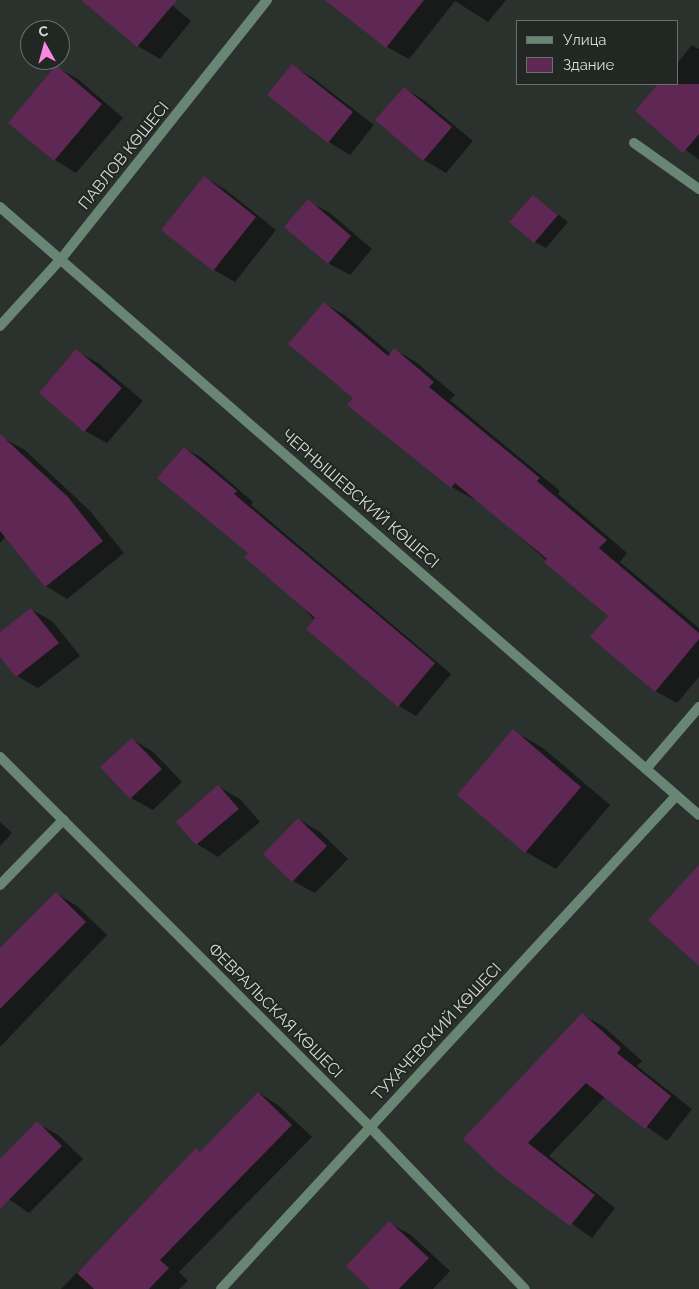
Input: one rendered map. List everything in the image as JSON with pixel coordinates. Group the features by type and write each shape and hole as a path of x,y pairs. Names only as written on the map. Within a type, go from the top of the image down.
{"street":[{"name":"ПАВЛОВ КӨШЕСІ","path":"0,326 61,259 267,0"},
{"path":"634,144 699,189"},
{"name":"ЧЕРНЫШЕВСКИЙ КӨШЕСІ","path":"0,207 699,815"},
{"path":"646,769 699,707"},
{"name":"ФЕВРАЛЬСКАЯ КӨШЕСІ","path":"0,757 370,1127 525,1289"},
{"name":"ТУХАЧЕВСКИЙ КӨШЕСІ","path":"221,1289 676,796"},
{"path":"0,885 63,820"}],"building":[{"path":"81,0 177,0 137,47"},
{"path":"325,0 424,0 386,48"},
{"path":"292,64 353,112 328,143 267,95"},
{"path":"52,70 62,70 102,104 54,161 8,123"},
{"path":"699,84 699,134 683,153 635,111 657,85"},
{"path":"404,87 452,127 423,161 375,120"},
{"path":"204,176 256,217 213,271 161,230"},
{"path":"533,195 558,215 534,243 509,222"},
{"path":"308,199 351,236 328,264 284,227"},
{"path":"324,302 388,356 394,348 434,382 429,387 540,478 537,481 607,540 599,548 699,633 699,639 655,692 590,637 608,616 544,562 547,559 455,483 451,488 347,405 353,398 288,344"},
{"path":"76,349 122,388 84,432 39,393"},
{"path":"0,434 68,497 103,541 45,587 0,531"},
{"path":"184,447 237,491 234,494 435,663 398,707 306,629 315,618 244,557 248,553 157,478"},
{"path":"31,608 59,643 16,677 0,657 0,632"},
{"path":"513,729 581,787 525,853 457,795"},
{"path":"132,738 162,769 130,799 100,767"},
{"path":"218,785 239,809 196,845 176,822"},
{"path":"298,818 327,846 292,882 263,854"},
{"path":"699,865 699,966 648,920"},
{"path":"56,892 86,922 0,1009 0,948"},
{"path":"582,1013 621,1048 617,1053 671,1096 645,1129 586,1083 528,1143 595,1195 570,1226 499,1173 463,1139"},
{"path":"258,1092 292,1125 160,1260 169,1268 149,1289 94,1289 77,1273 196,1148 200,1152"},
{"path":"37,1121 62,1146 0,1209 0,1159"},
{"path":"389,1221 429,1258 399,1289 370,1289 346,1266"}]}
